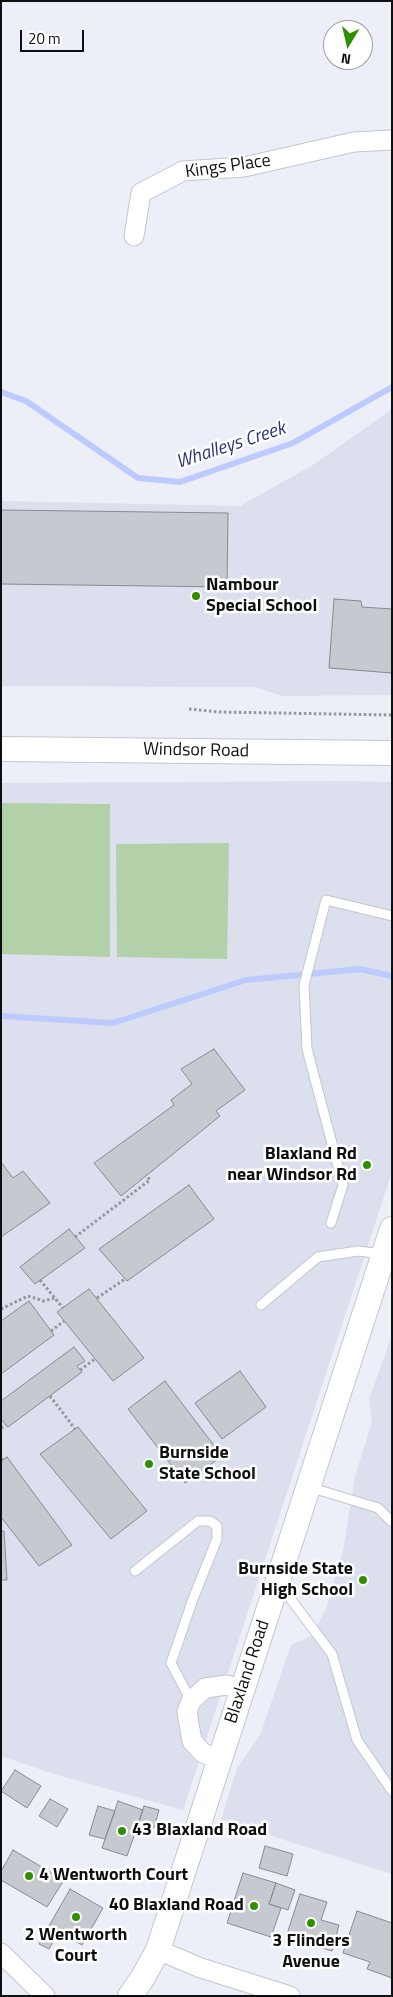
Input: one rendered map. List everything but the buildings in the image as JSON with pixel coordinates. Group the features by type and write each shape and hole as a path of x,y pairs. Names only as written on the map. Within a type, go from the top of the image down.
{"street":[{"name":"Kings Place","path":"134,236 141,194 183,171 244,167 354,142 392,140"},
{"name":"Windsor Road","path":"1,749 392,753"},
{"name":"Blaxland Road","path":"130,1996 158,1950 392,1229"},
{"path":"219,1759 203,1753 192,1741 187,1712 191,1701 205,1688 227,1685 242,1690"},
{"path":"158,1950 201,1968 290,1996"},
{"path":"1,1953 45,1996"}],"lane":[{"path":"331,1223 343,1185 307,1049 304,986 326,900 392,916"},
{"path":"261,1305 318,1257 358,1252 384,1254"},
{"path":"308,1487 378,1508 392,1522"},
{"path":"136,1572 198,1522 210,1521 217,1526 217,1539 193,1599 171,1663 191,1701"},
{"path":"277,1580 332,1654 357,1740 392,1792"}],"path":[{"path":"189,708 219,712 392,716"},
{"path":"75,1237 150,1180 146,1175"},
{"path":"97,1298 125,1279"},
{"path":"40,1280 63,1308"},
{"path":"1,1309 28,1296 44,1301 54,1298"},
{"path":"51,1331 64,1321"},
{"path":"80,1370 95,1359"},
{"path":"50,1396 76,1429"},
{"path":"1,1428 6,1425"}],"shaded area":[{"name":"Nambour Special School","path":"392,409 392,695 283,696 254,687 1,686 1,501 240,506 313,465"},
{"name":"Burnside State School","path":"392,782 392,1172 183,1810 57,1775 1,1756 1,783"},
{"name":"Burnside State High School","path":"392,1335 392,1874 221,1820 237,1768 260,1735 291,1645 311,1636 326,1609 343,1551 355,1476 372,1422 369,1399"}],"green space":[{"path":"1,803 110,804 110,957 1,954"},
{"path":"229,843 227,959 117,957 116,844"}],"waterway":[{"name":"Whalleys Creek","path":"1,392 26,401 138,478 180,482 293,443 392,387"},
{"path":"1,1016 113,1023 246,980 360,969 392,976"}],"place":[{"name":"Nambour Special School","path":"196,596"},
{"name":"Blaxland Rd near Windsor Rd","path":"367,1165"},
{"name":"Burnside State School","path":"149,1464"},
{"name":"Burnside State High School","path":"363,1580"},
{"name":"43 Blaxland Road","path":"122,1831"},
{"name":"4 Wentworth Court","path":"29,1876"},
{"name":"40 Blaxland Road","path":"254,1906"},
{"name":"2 Wentworth Court","path":"76,1917"},
{"name":"3 Flinders Avenue","path":"311,1923"}]}
